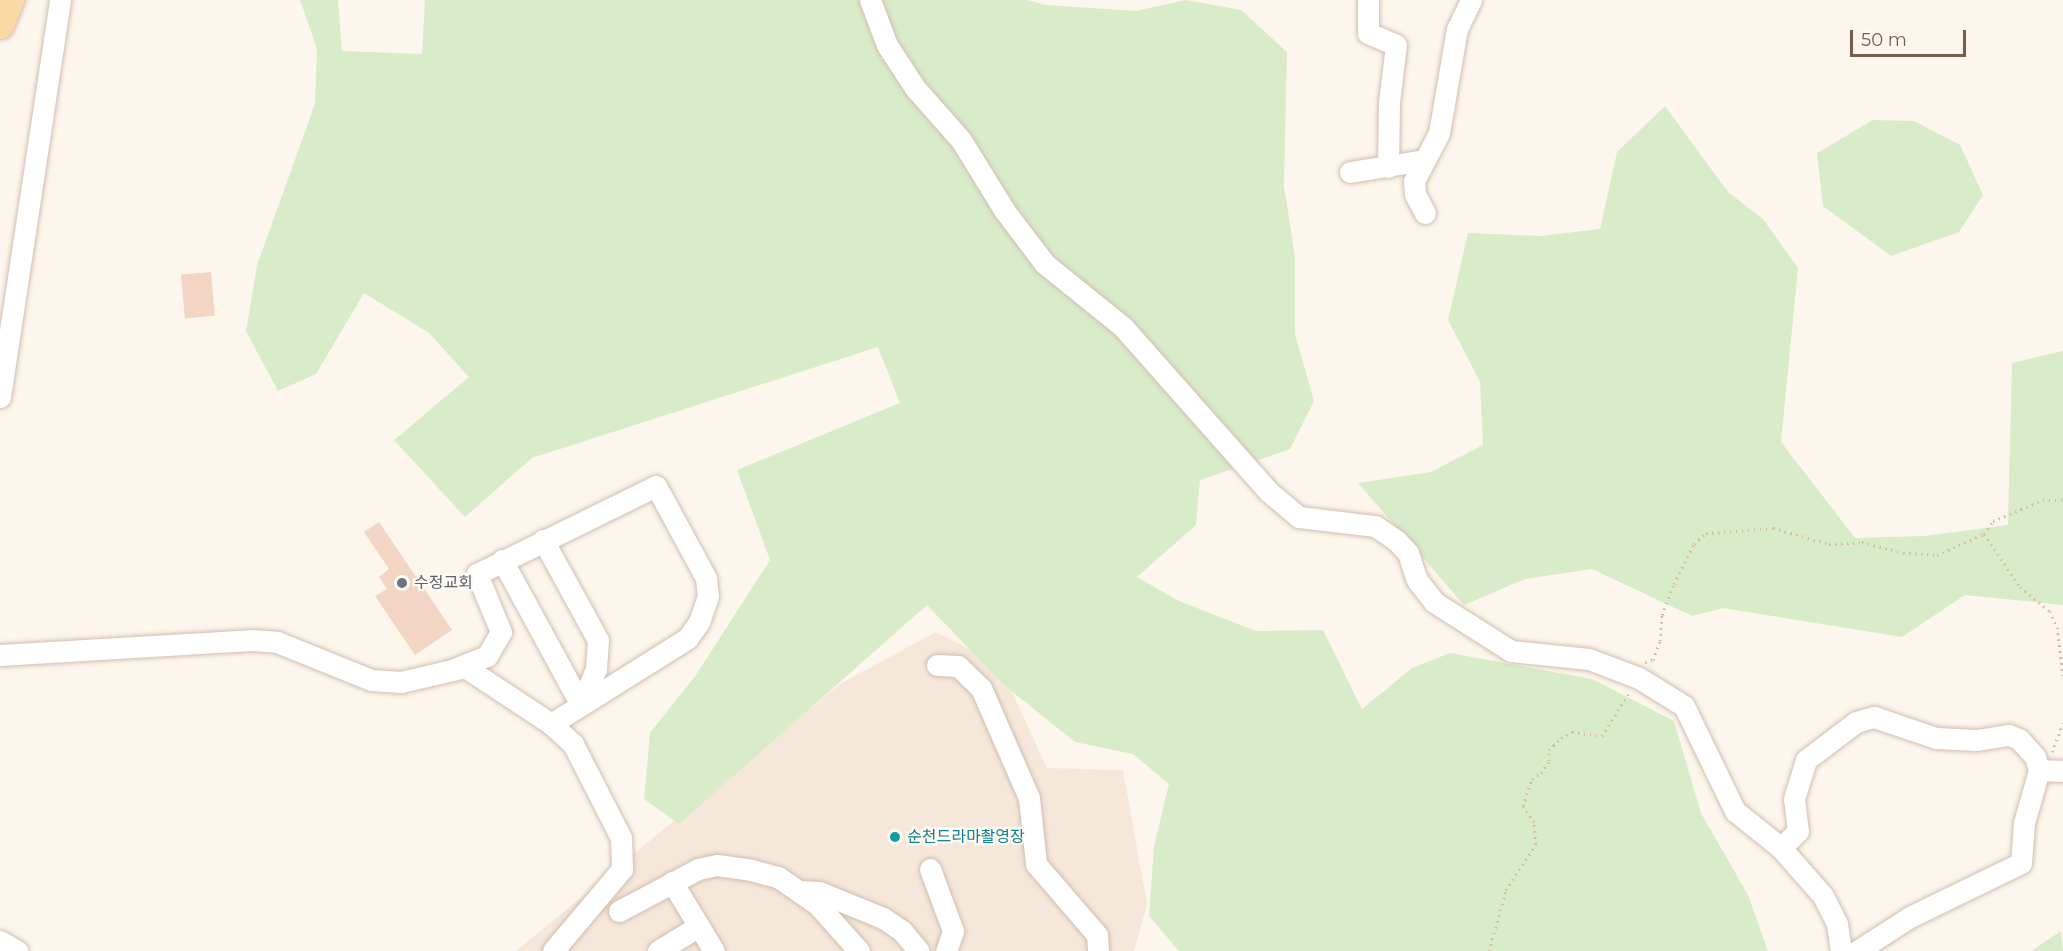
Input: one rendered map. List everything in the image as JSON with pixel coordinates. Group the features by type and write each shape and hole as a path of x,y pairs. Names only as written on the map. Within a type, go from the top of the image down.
{"main road":[{"path":"0,25 10,0"}],"street":[{"path":"0,397 60,0"},
{"path":"870,0 887,45 915,88 961,140 1004,210 1045,264 1123,327 1269,492 1299,517 1375,526 1396,540 1408,553 1417,580 1434,602 1511,651 1589,659 1639,678 1684,706 1735,811 1781,848 1823,896 1837,923 1841,951"},
{"path":"1368,0 1368,33 1396,45 1389,102 1388,167"},
{"path":"1425,213 1415,194 1414,181 1439,133 1457,28 1471,0"},
{"path":"1350,172 1424,160"},
{"path":"451,670 487,656 497,644 501,632 477,574 656,486 706,578 708,596 699,622 688,638 551,724"},
{"path":"543,540 597,640 596,669 581,705"},
{"path":"502,560 581,705"},
{"path":"0,655 251,640 278,642 371,680 401,682 465,667 551,724 573,744 607,804 621,838 622,869 553,951"},
{"path":"937,665 958,666 981,687 1029,798 1036,864 1097,935 1098,951"},
{"path":"1781,848 1798,831 1794,800 1806,760 1856,722 1874,717 1936,738 1977,740 2009,735 2028,747 2050,770 2024,823 2021,863 1910,917 1857,951"},
{"path":"619,911 698,869 717,865 778,877 817,904 859,951"},
{"path":"930,869 953,931 946,951"},
{"path":"672,882 714,951"},
{"path":"799,891 819,892 884,918 902,931 919,951"},
{"path":"658,951 699,927"},
{"path":"0,941 17,951"}],"path":[{"path":"1489,951 1506,890 1536,844 1534,822 1523,806 1532,779 1545,767 1549,750 1561,738 1581,732 1602,736 1639,678 1642,663 1653,660 1660,641 1662,615 1674,584 1694,544 1706,533 1773,528 1829,544 1862,542 1903,553 1937,555 1984,534 1993,521 2043,500 2063,500"},
{"path":"1984,534 2019,586 2050,611 2057,627 2063,676"},
{"path":"2050,770 2053,744 2063,723"}],"shaded area":[{"name":"순천드라마촬영장","path":"936,632 999,664 1047,768 1123,770 1147,904 1134,951 516,951 840,684"}],"green space":[{"path":"300,0 338,0 342,51 422,54 425,0 1028,0 1045,5 1135,11 1186,0 1241,10 1287,52 1284,186 1295,257 1295,334 1314,401 1290,449 1200,480 1196,525 1137,577 1179,601 1256,631 1323,630 1362,709 1412,668 1450,653 1592,679 1674,721 1701,813 1748,895 1768,951 1179,951 1149,916 1154,846 1169,784 1133,754 1075,742 1004,685 927,605 679,824 644,799 650,733 696,675 770,560 737,470 900,403 878,347 532,458 465,517 394,440 469,377 429,333 364,293 316,374 278,391 246,331 257,265 315,104 317,49"},
{"path":"1665,106 1728,192 1763,219 1798,268 1781,442 1855,538 1924,536 2008,525 2012,363 2063,351 2063,605 1965,595 1902,637 1723,608 1692,616 1592,569 1525,579 1464,605 1358,483 1431,472 1483,445 1480,382 1448,320 1468,233 1540,236 1600,229 1617,152"},
{"path":"1873,120 1914,121 1960,145 1983,195 1959,232 1891,256 1823,206 1817,153"},
{"path":"2061,931 2063,951 2031,951"}],"building":[{"path":"211,272 215,316 185,318 181,275"},
{"name":"수정교회","path":"379,522 452,630 415,655 375,596 387,589 379,577 389,569 364,532"}],"place":[{"name":"수정교회","path":"402,583"},
{"name":"순천드라마촬영장","path":"895,837"}]}
